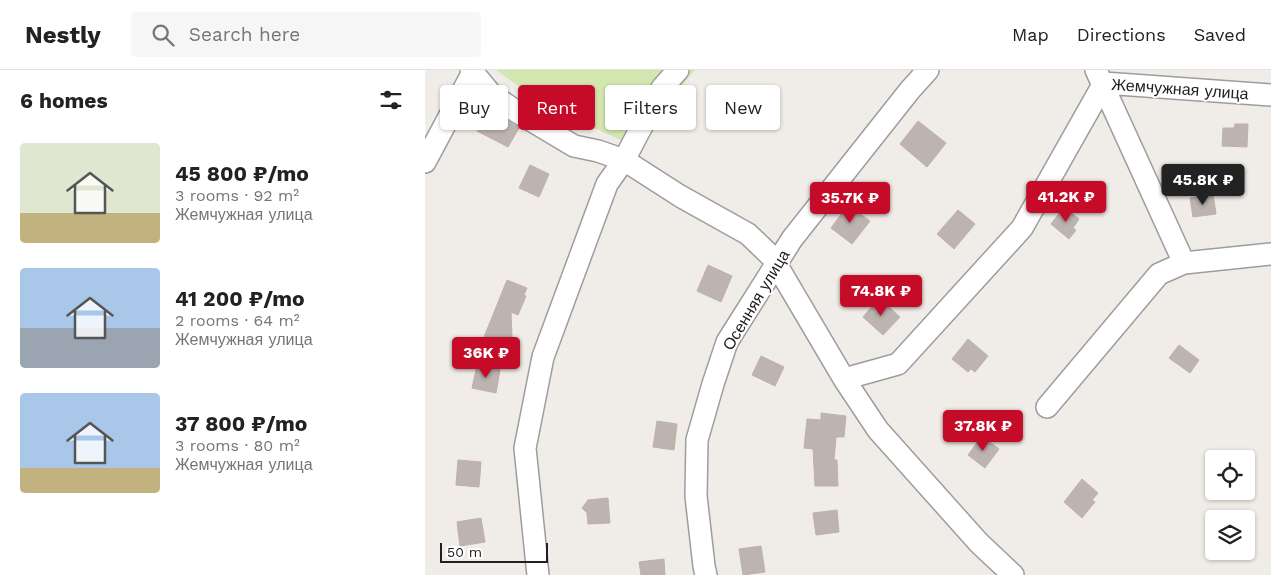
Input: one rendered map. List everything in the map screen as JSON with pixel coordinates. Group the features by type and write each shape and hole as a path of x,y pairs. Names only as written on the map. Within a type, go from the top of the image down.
{"street":[{"path":"538,575 525,448 543,357 607,184 624,160 662,88 678,70"},
{"name":"Осенняя улица","path":"706,575 696,496 697,440 727,342 799,231 910,90 928,70"},
{"path":"425,162 472,71 491,94 574,146 624,160 679,196 748,234 771,257 844,379 878,430 979,543 1013,575"},
{"path":"1099,78 1184,263"},
{"name":"Жемчужная улица","path":"844,379 898,364 1022,228 1099,78 1104,83 1271,95"},
{"path":"1047,407 1159,274 1184,263 1271,254"}],"green space":[{"path":"496,70 695,70 682,85 605,85 605,130 645,130 632,145 595,129 595,85 518,86"}],"building":[{"path":"508,121 518,127 508,147 477,131 508,130"},
{"path":"918,121 946,143 927,167 900,144"},
{"path":"1235,124 1248,124 1247,147 1222,146 1223,128 1234,128"},
{"path":"530,165 549,174 539,197 519,188"},
{"path":"1213,194 1216,214 1193,217 1190,198"},
{"path":"848,205 870,221 852,244 831,228"},
{"path":"1064,207 1079,219 1073,228 1076,230 1069,239 1051,224"},
{"path":"958,210 975,224 954,249 937,234"},
{"path":"708,265 732,276 721,302 697,291"},
{"path":"507,280 527,288 524,295 526,296 518,315 511,312 512,337 506,343 503,350 482,342"},
{"path":"879,298 900,317 883,335 863,317"},
{"path":"968,339 988,356 975,372 971,369 968,372 952,359"},
{"path":"1179,345 1199,360 1190,373 1169,358"},
{"path":"761,356 784,367 775,386 752,375"},
{"path":"477,365 500,370 496,393 472,388"},
{"path":"821,413 846,416 844,437 836,437 834,460 837,460 838,486 815,486 813,449 804,448 807,419 821,420"},
{"path":"657,421 677,424 674,450 653,447"},
{"path":"982,436 999,449 985,468 968,455"},
{"path":"458,460 481,462 479,487 456,485"},
{"path":"1082,479 1098,493 1092,500 1095,502 1082,518 1064,502"},
{"path":"608,498 610,523 588,524 587,513 582,508 588,500"},
{"path":"837,510 839,532 816,535 813,513"},
{"path":"481,518 485,542 460,546 457,522"},
{"path":"761,546 765,572 743,575 739,549"},
{"path":"664,559 665,575 641,575 639,562"}]}
